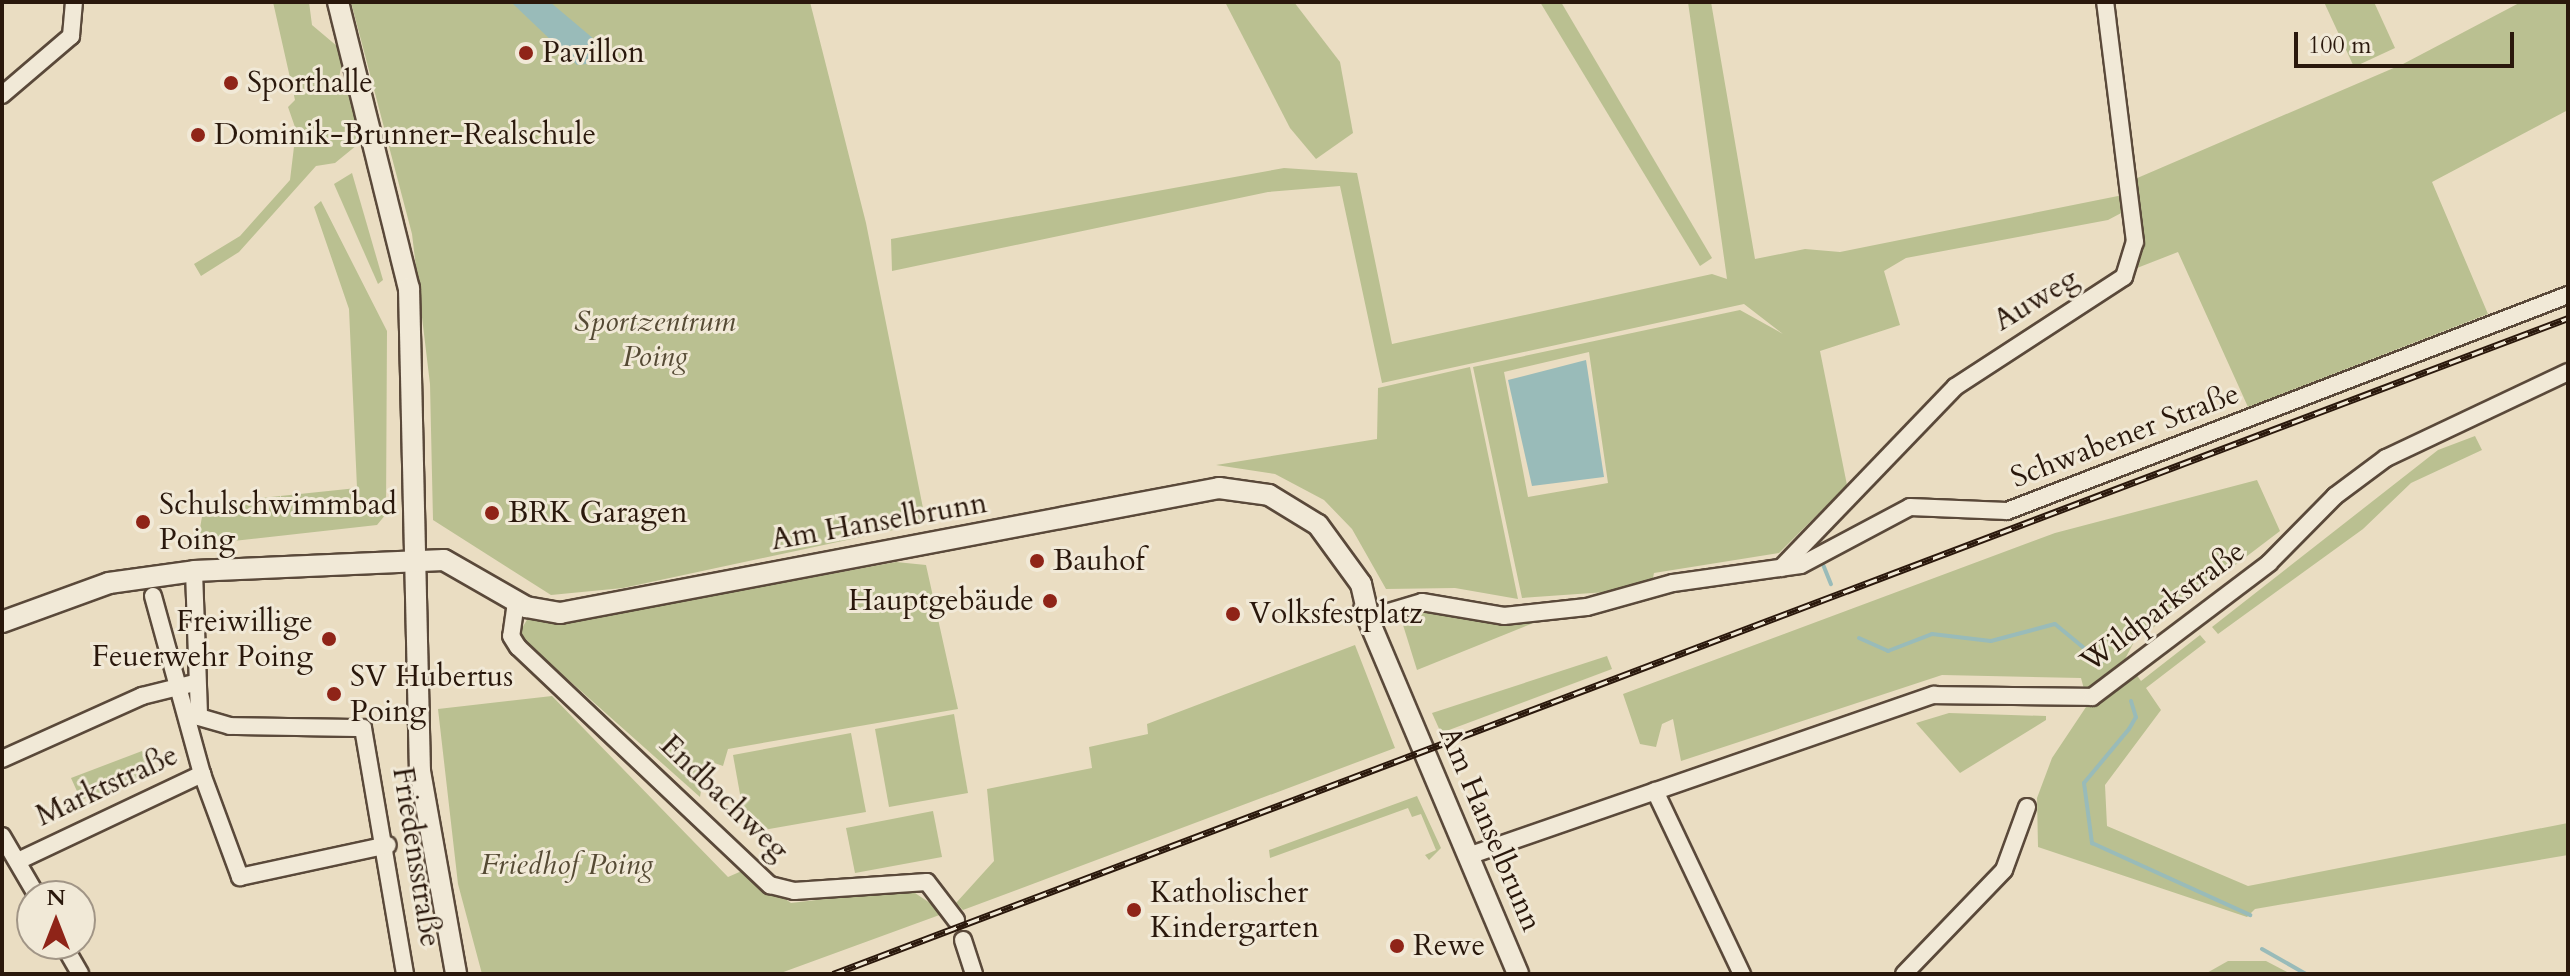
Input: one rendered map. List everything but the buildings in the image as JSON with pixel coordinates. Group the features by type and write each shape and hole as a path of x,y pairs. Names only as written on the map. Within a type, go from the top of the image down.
{"street":[{"path":"2,95 71,36 74,2"},
{"path":"338,2 409,288 420,771 456,974"},
{"name":"Auweg","path":"1781,568 1955,387 2124,277 2135,242 2105,2"},
{"name":"Schwabener Straße","path":"1369,618 1422,602 1530,615 1673,583 1801,565 1910,507 2007,511 2568,295"},
{"name":"Wildparkstraße","path":"1471,855 1948,692 2092,697 2269,563 2335,496 2386,458 2568,372"},
{"name":"Am Hanselbrunn","path":"2,622 109,583 194,571 416,561 466,566 516,602 560,613 616,606 1219,488 1286,502 1318,525 1361,584 1369,618 1471,855 1518,974"},
{"name":"Friedensstraße","path":"194,571 194,683 199,717 209,724 363,728 388,845 405,974"},
{"path":"153,596 202,774"},
{"name":"Endbachweg","path":"516,602 511,636 518,647 770,885 794,891 927,882 956,920"},
{"path":"2,759 176,686 194,683"},
{"name":"Marktstraße","path":"18,861 202,774 240,877 388,845"},
{"path":"1655,791 1742,974"},
{"path":"1904,974 2004,870 2027,807"},
{"name":"Marktstraße","path":"2,836 28,880"},
{"path":"963,940 974,974"}],"green space":[{"path":"273,2 309,2 312,25 344,52 337,88 356,99 368,136 335,163 316,166 239,252 201,276 194,264 240,236 290,180 296,130 288,107 295,100"},
{"name":"Sportzentrum Poing","path":"351,2 810,2 866,223 926,523 623,588 551,595 433,520 430,384 412,234"},
{"path":"1225,2 1294,2 1340,62 1353,133 1316,159 1290,128"},
{"path":"1540,2 1561,2 1712,258 1700,266"},
{"path":"1688,2 1711,2 1755,259 1805,249 1840,252 2123,195 2125,211 2108,220 1906,258 1884,271 1900,325 1820,351 1847,485 1779,553 1654,573 1652,583 1621,591 1522,598 1473,367 1740,310 1783,334 1744,304 1382,383 1340,186 1268,192 892,271 891,239 1284,168 1357,173 1392,344 1712,274 1727,279","holes":["1589,352 1608,483 1528,497 1504,372"]},
{"path":"2324,2 2374,2 2395,48 2354,67"},
{"path":"2521,2 2568,2 2568,110 2432,182 2488,314 2248,407 2178,252 2137,268 2135,179 2403,64"},
{"path":"352,173 383,280 378,284 334,184"},
{"path":"321,201 387,331 386,514 377,525 197,545 203,511 224,502 357,488 349,309 314,207"},
{"path":"1470,367 1518,599 1455,588 1386,589 1352,529 1324,500 1275,474 1216,465 1377,439 1378,388"},
{"path":"2475,436 2482,450 2411,483 2363,529 2218,634 2212,627 2438,450"},
{"path":"2257,480 2280,531 2134,642 2125,659 2141,681 2200,635 2206,642 2146,688 2161,710 2105,785 2107,826 2248,886 2568,823 2568,855 2255,909 2247,917 2038,847 2037,798 2052,758 2088,704 2081,678 1942,675 1681,761 1673,719 1662,724 1656,747 1640,744 1623,694 2055,533"},
{"path":"896,562 926,565 958,709 728,749 723,766 706,760 700,797 518,635 528,618 634,610"},
{"path":"1424,611 1543,619 1417,670 1403,625"},
{"path":"1355,645 1395,748 963,910 956,903 994,861 987,789 1092,768 1089,747 1148,734 1147,724"},
{"path":"1607,656 1612,669 1441,733 1432,713"},
{"name":"Friedhof Poing","path":"552,696 728,877 744,870 791,903 909,889 945,913 778,974 482,974 458,884 438,709"},
{"path":"1949,713 2046,716 2046,720 1960,773 1916,723"},
{"path":"954,714 968,793 889,807 875,729"},
{"path":"851,733 866,812 747,833 733,755"},
{"path":"142,751 151,773 81,800 71,778"},
{"path":"1417,796 1441,848 1429,860 1425,855 1436,850 1421,814 1412,817 1408,808 1270,858 1269,850"},
{"path":"933,811 942,857 855,873 846,828"},
{"path":"2228,961 2266,961 2291,974 2205,974"}],"water":[{"path":"511,2 550,2 601,45 605,62 577,65"},
{"path":"1586,360 1604,477 1532,486 1508,380"}],"waterway":[{"path":"1822,562 1831,584"},
{"path":"1859,638 1888,651 1932,634 1991,641 2055,624 2101,662"},
{"path":"2131,701 2136,717 2084,783 2092,843 2250,915"},
{"path":"2262,949 2306,974"}],"railway":[{"path":"833,974 2568,318"}],"place":[{"name":"Pavillon","path":"526,53"},
{"name":"Sporthalle","path":"231,83"},
{"name":"Dominik-Brunner-Realschule","path":"198,135"},
{"name":"BRK Garagen","path":"492,513"},
{"name":"Schulschwimmbad Poing","path":"143,522"},
{"name":"Bauhof","path":"1037,561"},
{"name":"Hauptgebäude","path":"1050,601"},
{"name":"Volksfestplatz","path":"1233,614"},
{"name":"Freiwillige Feuerwehr Poing","path":"329,639"},
{"name":"SV Hubertus Poing","path":"334,694"},
{"name":"Katholischer Kindergarten","path":"1134,910"},
{"name":"Rewe","path":"1397,946"}]}
